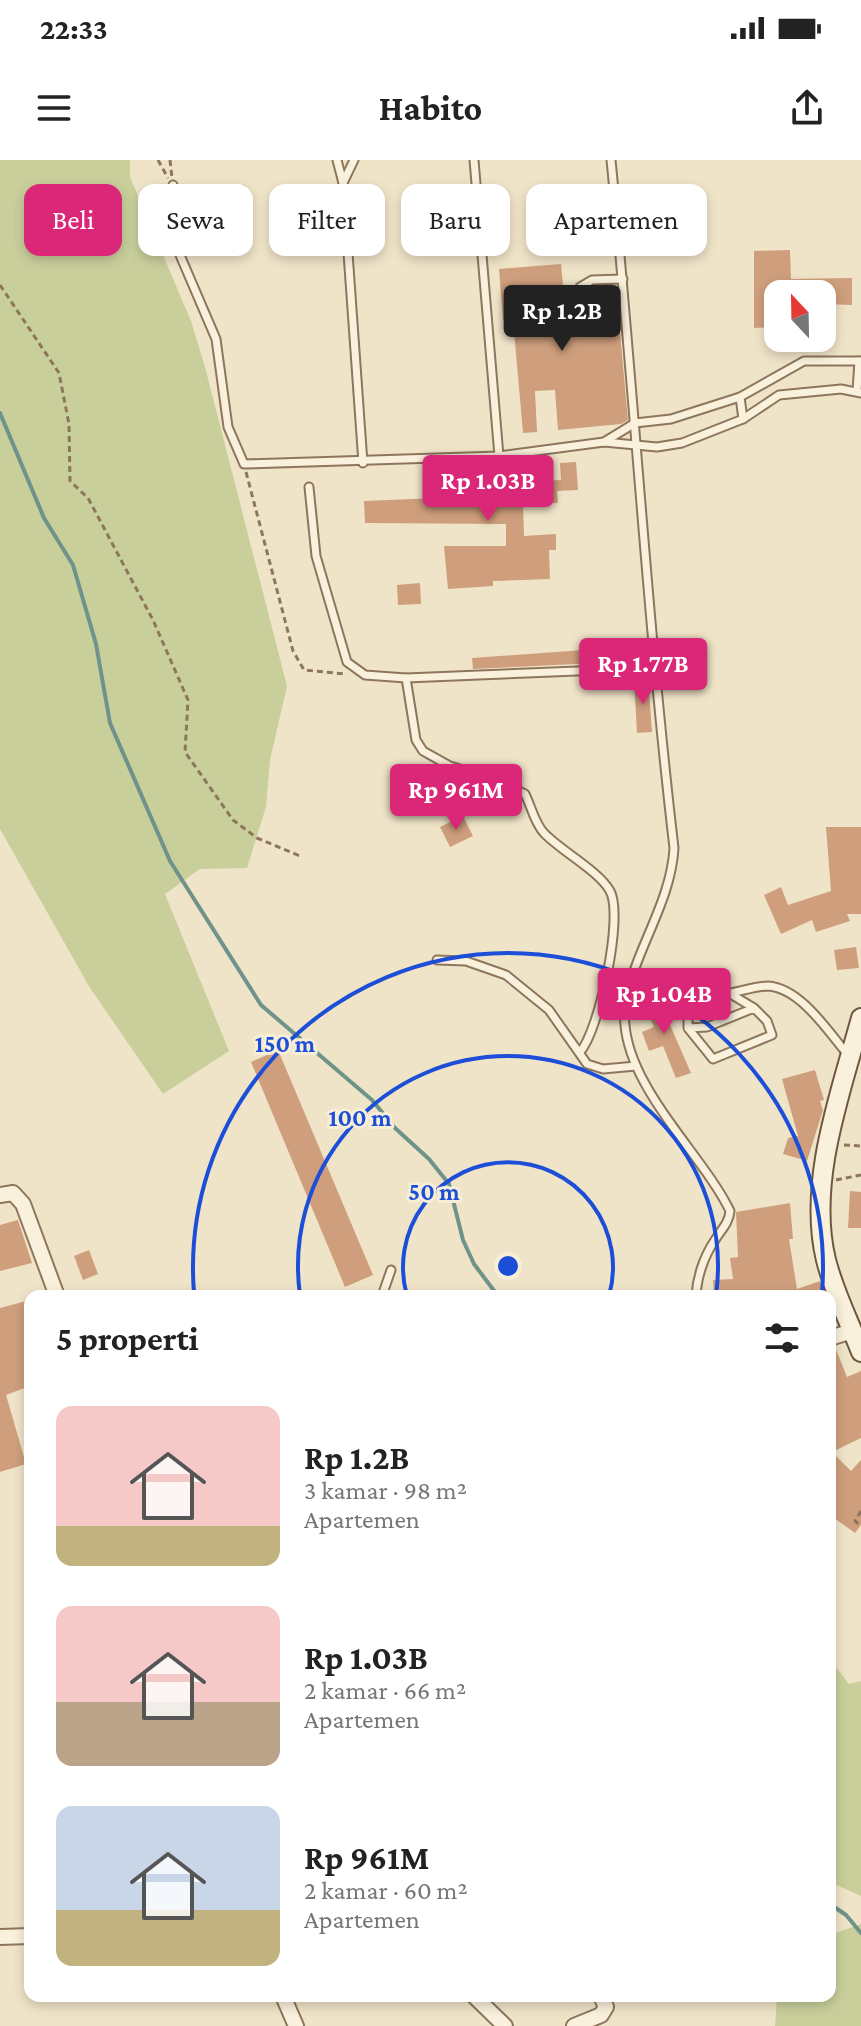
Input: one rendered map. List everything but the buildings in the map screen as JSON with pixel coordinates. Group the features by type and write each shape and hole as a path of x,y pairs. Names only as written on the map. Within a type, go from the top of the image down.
{"main road":[{"path":"861,1018 829,1143 822,1206 825,1256 861,1352"}],"street":[{"path":"0,1195 13,1193 23,1204 55,1290"},
{"path":"836,1336 852,1331"},
{"path":"0,1937 24,1936"},
{"path":"286,2002 296,2026"},
{"path":"480,2002 505,2026"},
{"path":"574,2026 601,2015 606,2007 604,2002"}],"lane":[{"path":"337,160 343,183 363,463"},
{"path":"343,183 354,160"},
{"path":"474,160 499,456"},
{"path":"611,160 635,423 634,447 647,556 653,668 673,860 673,871 626,999 627,1039 636,1066 730,1211 729,1220 713,1242 697,1279 696,1290"},
{"path":"180,256 216,339 228,427 244,464 363,463 499,456 604,442 634,447 682,443 743,419 779,395 810,390 859,392 860,361 804,361 740,397 671,419 635,423 604,442"},
{"path":"578,309 580,287 585,283 623,279"},
{"path":"740,397 743,419"},
{"path":"309,487 316,556 347,662 365,675 406,678 653,668"},
{"path":"406,678 416,740 423,751 450,766 491,778 525,794 541,831 609,888 615,914 599,1011 589,1042 580,1052"},
{"path":"437,960 466,961 506,975 549,1010 594,1067 636,1066"},
{"path":"729,993 754,1008 767,1021 772,1035 713,1059 688,1028 688,1008 729,993 766,986 780,989 812,1014 850,1058"},
{"path":"688,1028 707,1027 754,1008"},
{"path":"384,1290 391,1270"}],"path":[{"path":"158,160 172,184"},
{"path":"170,160 173,184"},
{"path":"0,285 59,373 69,424 70,481 88,498 153,620 188,700 185,752 233,820 257,838 300,856"},
{"path":"244,464 293,651 304,670 365,675"},
{"path":"825,1180 861,1175"},
{"path":"861,1511 855,1521 861,1526"}],"green space":[{"path":"0,160 130,160 130,177 138,196 138,256 163,256 191,321 287,686 270,760 266,807 247,868 200,869 165,894 229,1051 163,1094 90,988 0,829"},
{"path":"836,1667 849,1684 861,1681 861,1896 836,1885"},
{"path":"861,1924 861,2026 775,2026 777,2002 836,2002 836,1933"}],"waterway":[{"path":"0,413 44,518 73,565 96,644 110,723 170,861 261,1005 372,1100 449,1184 463,1240 474,1264 494,1290"},
{"path":"836,1908 861,1933"}]}
